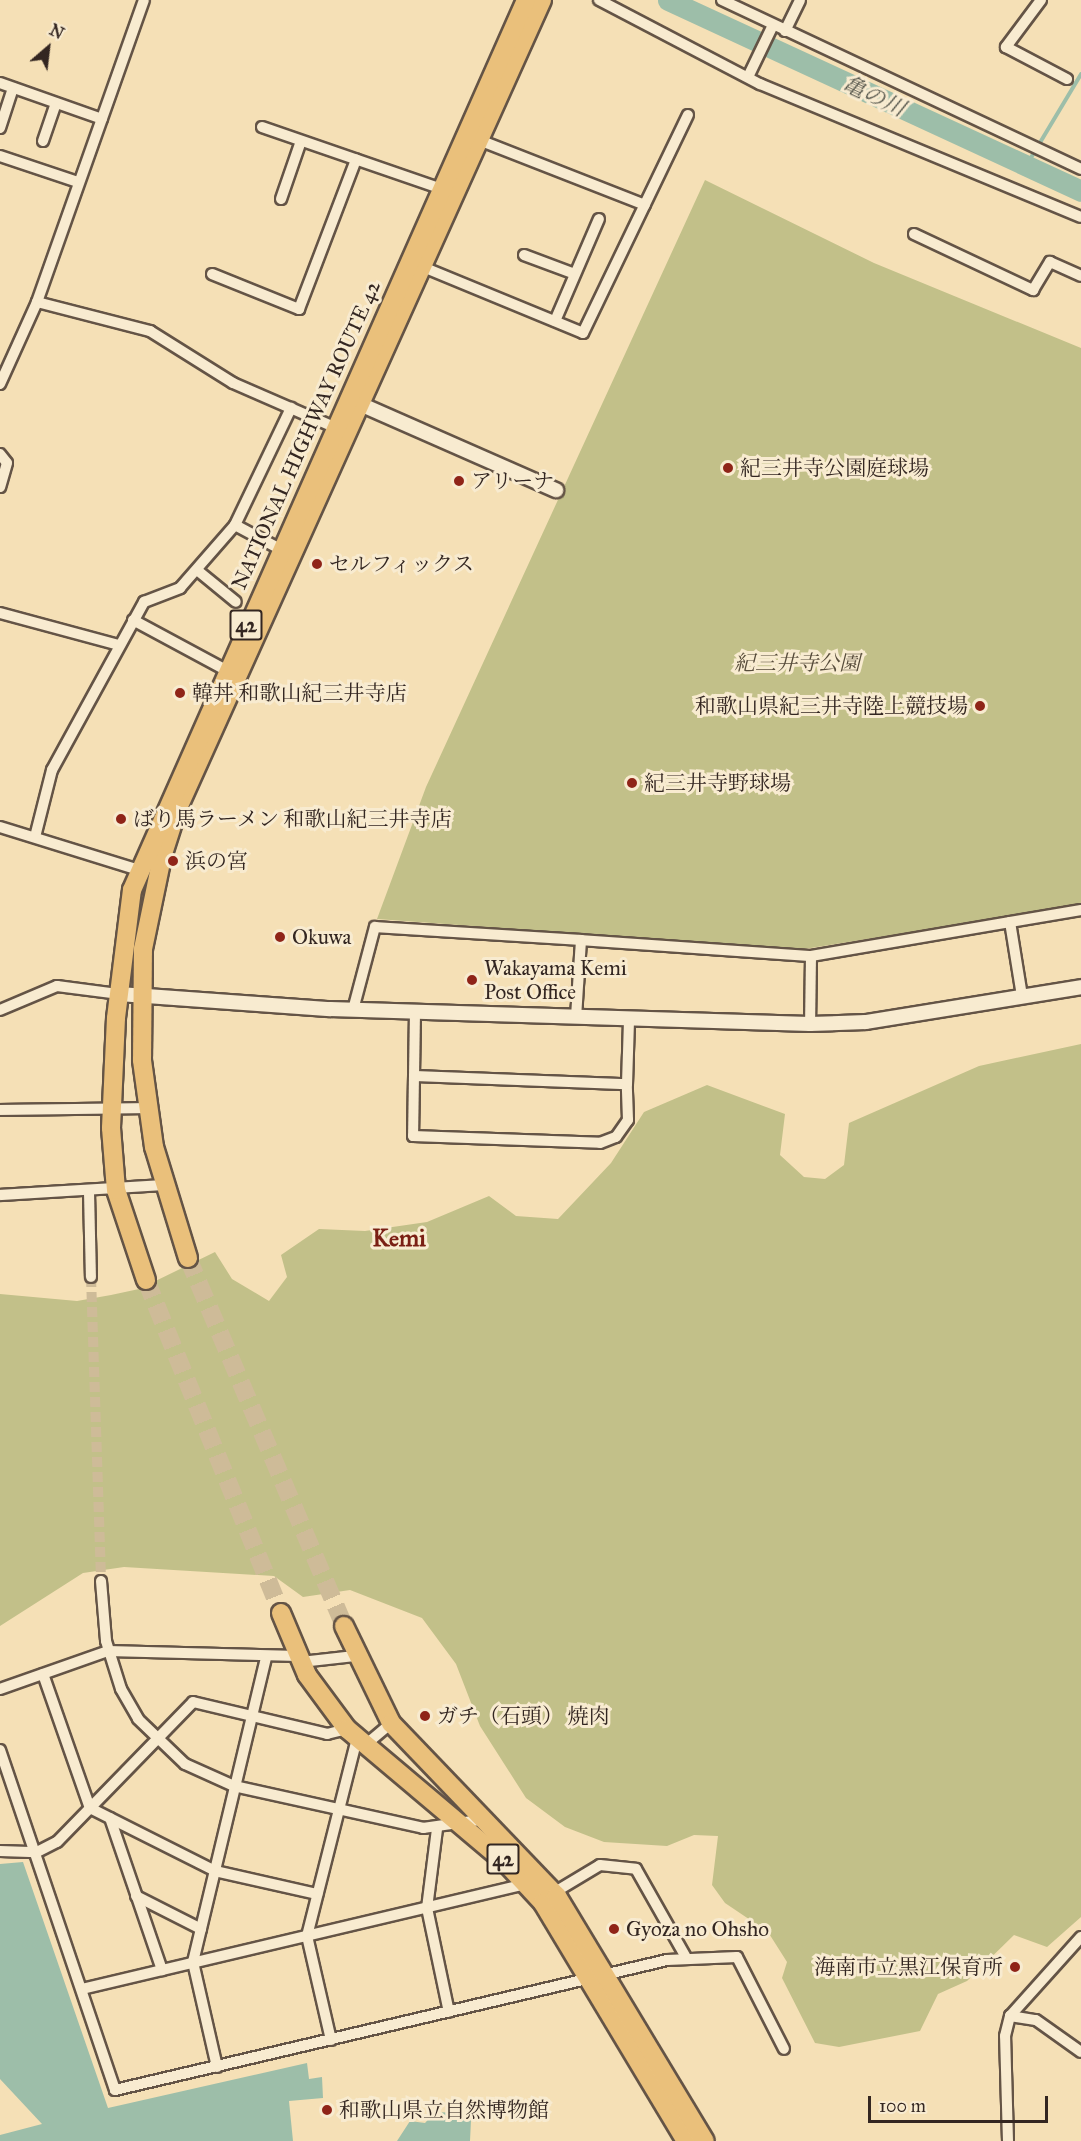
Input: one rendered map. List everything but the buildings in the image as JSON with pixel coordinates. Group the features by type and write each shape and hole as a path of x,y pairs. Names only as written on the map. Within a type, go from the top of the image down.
{"highway":[{"name":"NATIONAL HIGHWAY ROUTE 42","path":"355,401 442,189 526,0"},
{"name":"NATIONAL HIGHWAY ROUTE 42","path":"146,1280 116,1190 112,1108 118,994 138,870 280,549 423,267 542,0"},
{"name":"NATIONAL HIGHWAY ROUTE 42","path":"188,1258 163,1185 147,1108 140,995 148,920 177,810 341,430"},
{"name":"42","path":"281,1613 299,1659 356,1738 527,1884 599,1976 705,2141"},
{"name":"42","path":"344,1626 355,1656 391,1723 555,1892 686,2141"}],"street":[{"path":"0,384 3,367 36,302 144,0"},
{"path":"599,0 749,75 1081,217"},
{"path":"722,0 772,27 1081,169"},
{"path":"785,32 800,0"},
{"path":"1038,1 1006,47 1067,79"},
{"path":"749,75 772,27"},
{"path":"0,83 102,119"},
{"path":"0,128 13,88"},
{"path":"43,141 56,103"},
{"path":"423,267 583,333 688,115"},
{"path":"262,127 442,189"},
{"path":"479,140 645,205"},
{"path":"281,199 301,141"},
{"path":"0,156 78,182"},
{"path":"212,274 299,309 356,160"},
{"path":"555,321 598,219"},
{"path":"914,234 1033,290 1050,262 1081,276"},
{"path":"524,255 575,274"},
{"path":"36,302 150,331 233,383 341,430"},
{"path":"355,401 556,490"},
{"path":"35,837 52,770 144,602 180,588 235,525 291,408"},
{"path":"0,454 7,463 0,487"},
{"path":"235,525 280,549"},
{"path":"197,570 236,602"},
{"path":"0,613 119,645"},
{"path":"133,621 226,669"},
{"path":"0,827 138,870"},
{"path":"353,1010 375,927 811,956 1081,910"},
{"path":"1010,922 1022,996"},
{"path":"576,1017 581,940"},
{"path":"810,1024 811,956"},
{"path":"0,1010 57,986 118,994 353,1010 810,1024 866,1022 1081,987"},
{"path":"415,1012 413,1136 448,1138 600,1143 616,1137 628,1120 629,1020"},
{"path":"415,1076 627,1084"},
{"path":"0,1110 147,1108"},
{"path":"0,1195 89,1192 163,1185"},
{"path":"89,1192 91,1277"},
{"path":"101,1581 107,1646 121,1689 156,1740 185,1764 234,1786 437,1829 486,1819"},
{"path":"0,1689 43,1674 107,1646 299,1659 355,1656"},
{"path":"217,2067 194,1962 250,1715 266,1657"},
{"path":"43,1674 90,1808 214,1871 317,1894"},
{"path":"0,1851 37,1852 57,1842 193,1702 327,1734 356,1738 391,1723"},
{"path":"331,2040 307,1936 356,1738"},
{"path":"0,1750 37,1852 115,2090 599,1976 687,1959 737,1957 784,2049"},
{"path":"110,1818 162,1970"},
{"path":"437,1829 427,1908 448,2012"},
{"path":"555,1892 600,1865 636,1869 687,1959"},
{"path":"82,1989 527,1884"},
{"path":"136,1896 201,1929"},
{"path":"1008,2141 1005,2036 1010,2016 1081,1937"},
{"path":"1010,2016 1036,2020 1081,2052"}],"green space":[{"name":"紀三井寺公園","path":"705,180 874,263 1081,348 1081,905 798,950 377,919 426,787"},
{"path":"1081,1044 1081,1917 1047,1947 1014,1935 967,1981 938,1994 920,2031 839,2047 815,2043 782,1978 787,1962 768,1932 725,1903 712,1885 718,1836 694,1835 667,1846 604,1842 565,1827 526,1798 480,1726 456,1664 422,1618 350,1590 303,1597 274,1576 124,1567 83,1573 0,1626 0,1294 77,1301 111,1295 139,1289 215,1252 232,1279 269,1301 287,1277 281,1255 319,1229 365,1231 427,1222 489,1196 516,1216 558,1219 611,1163 644,1112 707,1085 785,1114 780,1155 804,1177 825,1179 844,1165 849,1123 979,1066"}],"shaded area":[{"path":"23,1862 108,2108 307,2063 309,2079 322,2077 323,2098 289,2101 293,2141 0,2141 0,2135 42,2124 0,2079 0,1864"},
{"path":"435,2112 460,2113 471,2120 470,2141 397,2141 410,2121 425,2123"}],"waterway":[{"name":"亀の川","path":"668,0 1081,191"},
{"path":"1026,166 1081,74"}],"tunnel":[{"path":"188,1258 344,1626"},
{"path":"91,1277 101,1581"},
{"path":"146,1280 281,1613"}],"place":[{"name":"紀三井寺公園庭球場","path":"728,468"},
{"name":"アリーナ","path":"459,481"},
{"name":"セルフィックス","path":"317,564"},
{"name":"韓丼 和歌山紀三井寺店","path":"180,693"},
{"name":"和歌山県紀三井寺陸上競技場","path":"980,706"},
{"name":"紀三井寺野球場","path":"632,783"},
{"name":"ばり馬ラーメン 和歌山紀三井寺店","path":"121,819"},
{"name":"浜の宮","path":"173,861"},
{"name":"Okuwa","path":"280,937"},
{"name":"Wakayama Kemi Post Office","path":"472,980"},
{"name":"ガチ（石頭） 焼肉","path":"425,1716"},
{"name":"Gyoza no Ohsho","path":"614,1929"},
{"name":"海南市立黒江保育所","path":"1015,1967"},
{"name":"和歌山県立自然博物館","path":"327,2110"}],"district":[{"name":"Kemi","path":"399,1239"}]}
